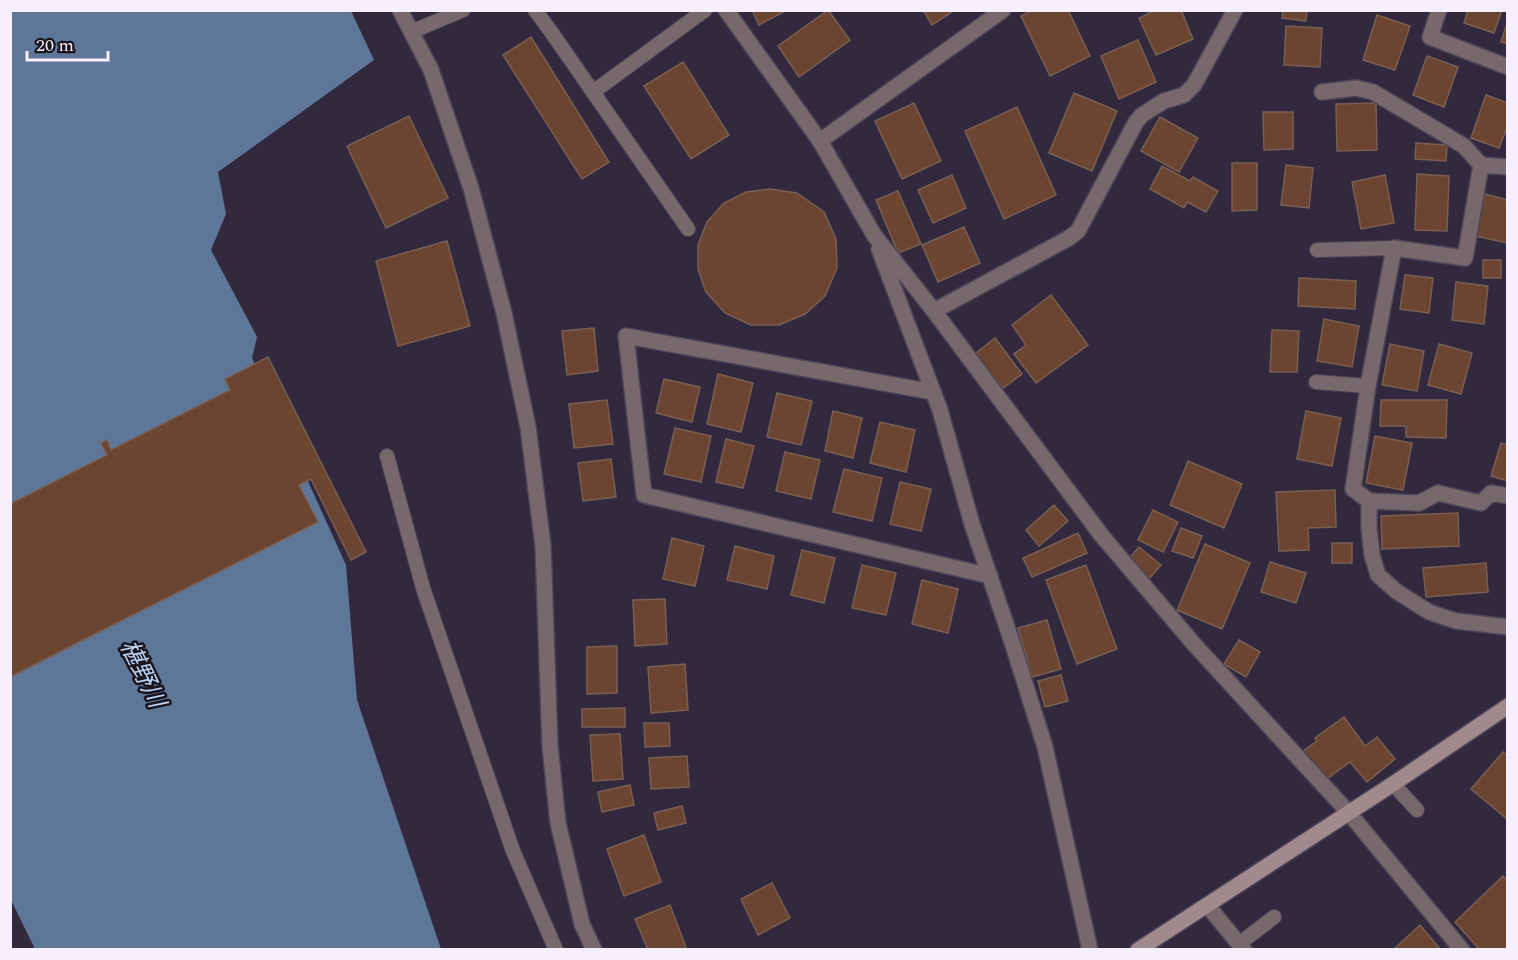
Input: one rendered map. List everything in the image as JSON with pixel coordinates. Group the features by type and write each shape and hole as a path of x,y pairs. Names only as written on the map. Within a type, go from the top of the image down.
{"street":[{"path":"400,10 431,70 471,188 504,313 528,427 543,546 550,746 558,823 582,924 594,950"},
{"path":"726,10 820,141 873,235 933,392 972,524 1045,747 1090,950"},
{"path":"934,311 1078,231 1136,122 1142,115 1164,101 1184,95 1194,85 1235,10"},
{"path":"1439,10 1430,37 1508,67"},
{"path":"820,141 998,12"},
{"path":"1322,92 1356,88 1373,92 1464,146 1481,165 1508,167"},
{"path":"1481,165 1466,258 1394,248 1368,386 1353,489 1369,501 1419,503 1438,493 1481,503 1491,493 1508,496"},
{"path":"873,235 934,311 1102,536 1146,589 1348,813 1462,950"},
{"path":"933,392 626,336 644,495 990,576"},
{"path":"1369,501 1372,555 1378,575 1396,591 1429,612 1456,621 1508,627"},
{"path":"1138,950 1393,784 1508,706"},
{"path":"1207,905 1242,947"}],"lane":[{"path":"411,32 463,10"},
{"path":"535,10 688,229"},
{"path":"593,92 705,10"},
{"path":"1317,250 1394,248"},
{"path":"1316,382 1368,386"},
{"path":"387,456 423,588 513,851 556,950"},
{"path":"1393,784 1418,810"},
{"path":"1242,947 1274,917"}],"water":[{"name":"椹野川","path":"11,11 351,11 374,60 218,172 226,214 211,250 257,337 252,358 346,565 357,700 441,949 35,949 11,900"}],"building":[{"path":"752,10 787,10 759,25"},
{"path":"828,10 850,40 799,77 778,46"},
{"path":"923,10 955,10 932,25"},
{"path":"1032,10 1068,10 1090,56 1050,76 1021,16"},
{"path":"1156,10 1181,10 1193,39 1156,55 1139,18"},
{"path":"1283,10 1307,10 1306,21 1282,18"},
{"path":"1468,10 1502,10 1494,33 1464,23"},
{"path":"1377,15 1410,26 1395,70 1363,60"},
{"path":"1508,20 1508,44 1501,42"},
{"path":"1286,26 1322,28 1320,67 1284,65"},
{"path":"531,37 609,162 582,179 503,55"},
{"path":"1138,40 1156,82 1119,99 1101,56"},
{"path":"1427,56 1458,67 1444,107 1413,95"},
{"path":"683,62 729,135 691,159 644,86"},
{"path":"1074,93 1117,111 1092,171 1049,153"},
{"path":"1486,95 1508,103 1508,125 1499,148 1471,138"},
{"path":"914,103 941,161 902,179 875,121"},
{"path":"1376,103 1377,150 1337,151 1336,104"},
{"path":"1017,107 1056,195 1004,219 965,131"},
{"path":"1263,112 1293,112 1293,149 1264,150"},
{"path":"409,116 448,198 386,228 347,146"},
{"path":"1160,117 1198,138 1179,172 1141,151"},
{"path":"1416,143 1447,145 1446,161 1415,159"},
{"path":"1232,163 1257,163 1257,210 1232,211"},
{"path":"1286,165 1313,168 1309,208 1281,205"},
{"path":"1162,166 1190,181 1193,177 1218,191 1206,212 1187,202 1184,208 1150,189"},
{"path":"1417,174 1449,176 1447,231 1415,230"},
{"path":"952,175 966,208 933,223 918,190"},
{"path":"1385,175 1394,223 1361,229 1352,182"},
{"path":"770,189 797,193 824,212 836,239 837,268 825,296 805,314 779,325 751,325 725,313 706,292 698,269 698,245 707,222 724,203 746,192"},
{"path":"898,191 921,244 898,253 876,200"},
{"path":"1485,194 1508,200 1508,243 1475,236"},
{"path":"964,227 980,263 938,282 922,245"},
{"path":"447,241 470,326 398,346 376,261"},
{"path":"1483,260 1501,260 1501,278 1483,278"},
{"path":"1405,275 1433,278 1429,313 1400,309"},
{"path":"1299,278 1356,281 1355,309 1298,306"},
{"path":"1456,282 1488,286 1484,324 1452,320"},
{"path":"1051,295 1088,345 1036,383 1014,354 1026,345 1012,325"},
{"path":"1324,319 1359,326 1352,367 1317,361"},
{"path":"594,328 598,371 567,375 562,331"},
{"path":"1272,330 1299,331 1297,372 1270,372"},
{"path":"995,338 1022,374 1002,389 975,354"},
{"path":"1390,344 1424,351 1417,391 1382,385"},
{"path":"1439,344 1472,353 1461,394 1428,385"},
{"path":"268,357 366,552 351,560 311,479 299,485 318,522 10,677 10,504 107,455 101,443 107,440 111,450 230,390 225,379"},
{"path":"718,374 753,383 741,432 707,424"},
{"path":"664,379 700,387 692,422 656,413"},
{"path":"777,393 812,401 801,445 767,437"},
{"path":"607,400 613,444 574,448 569,404"},
{"path":"1381,400 1447,400 1446,438 1406,437 1406,426 1380,426"},
{"path":"833,411 862,418 853,458 825,451"},
{"path":"1306,411 1341,418 1332,466 1297,459"},
{"path":"880,422 915,430 906,472 870,463"},
{"path":"675,428 711,436 701,482 664,474"},
{"path":"1375,436 1412,443 1403,490 1366,483"},
{"path":"726,439 754,446 743,488 716,482"},
{"path":"1501,443 1508,445 1508,481 1491,476"},
{"path":"785,452 820,460 811,499 776,491"},
{"path":"611,459 616,497 583,501 578,463"},
{"path":"1188,461 1242,484 1224,528 1170,505"},
{"path":"844,469 882,478 872,521 833,512"},
{"path":"900,482 931,489 921,531 890,524"},
{"path":"1335,490 1336,527 1308,528 1309,550 1279,551 1276,492"},
{"path":"1054,505 1068,521 1039,546 1026,530"},
{"path":"1153,510 1178,522 1163,552 1138,540"},
{"path":"1458,513 1459,546 1382,549 1381,516"},
{"path":"1181,528 1202,536 1193,558 1172,551"},
{"path":"1078,533 1087,553 1032,577 1023,558"},
{"path":"672,538 704,546 695,586 663,579"},
{"path":"1332,543 1352,543 1352,563 1332,563"},
{"path":"1205,544 1250,563 1222,629 1177,610"},
{"path":"735,546 774,556 767,589 727,580"},
{"path":"1139,547 1161,565 1148,580 1126,562"},
{"path":"802,550 835,558 824,603 791,595"},
{"path":"1270,562 1306,573 1296,603 1261,592"},
{"path":"1486,563 1488,592 1426,597 1423,568"},
{"path":"862,565 896,573 886,615 852,608"},
{"path":"1086,565 1117,649 1077,664 1046,580"},
{"path":"922,580 958,589 948,633 912,624"},
{"path":"665,599 667,644 635,646 633,600"},
{"path":"1047,620 1061,669 1032,677 1018,628"},
{"path":"1239,640 1260,652 1246,677 1224,664"},
{"path":"617,646 617,693 587,694 587,647"},
{"path":"685,664 688,710 651,713 648,667"},
{"path":"1061,675 1068,701 1045,707 1038,681"},
{"path":"625,708 625,727 582,727 582,709"},
{"path":"1344,717 1365,746 1377,737 1395,759 1367,782 1350,762 1324,781 1302,752 1317,741 1315,738"},
{"path":"644,723 669,723 670,746 645,747"},
{"path":"620,734 623,779 593,781 590,735"},
{"path":"1503,752 1508,756 1508,820 1471,789"},
{"path":"687,756 689,787 651,789 649,758"},
{"path":"630,785 634,805 602,812 598,792"},
{"path":"682,806 686,823 658,830 654,813"},
{"path":"644,835 661,882 624,896 607,849"},
{"path":"1503,876 1508,881 1508,950 1480,950 1455,922"},
{"path":"772,883 790,918 758,935 741,899"},
{"path":"670,905 687,950 648,950 635,919"},
{"path":"1420,925 1441,950 1393,950"}]}
